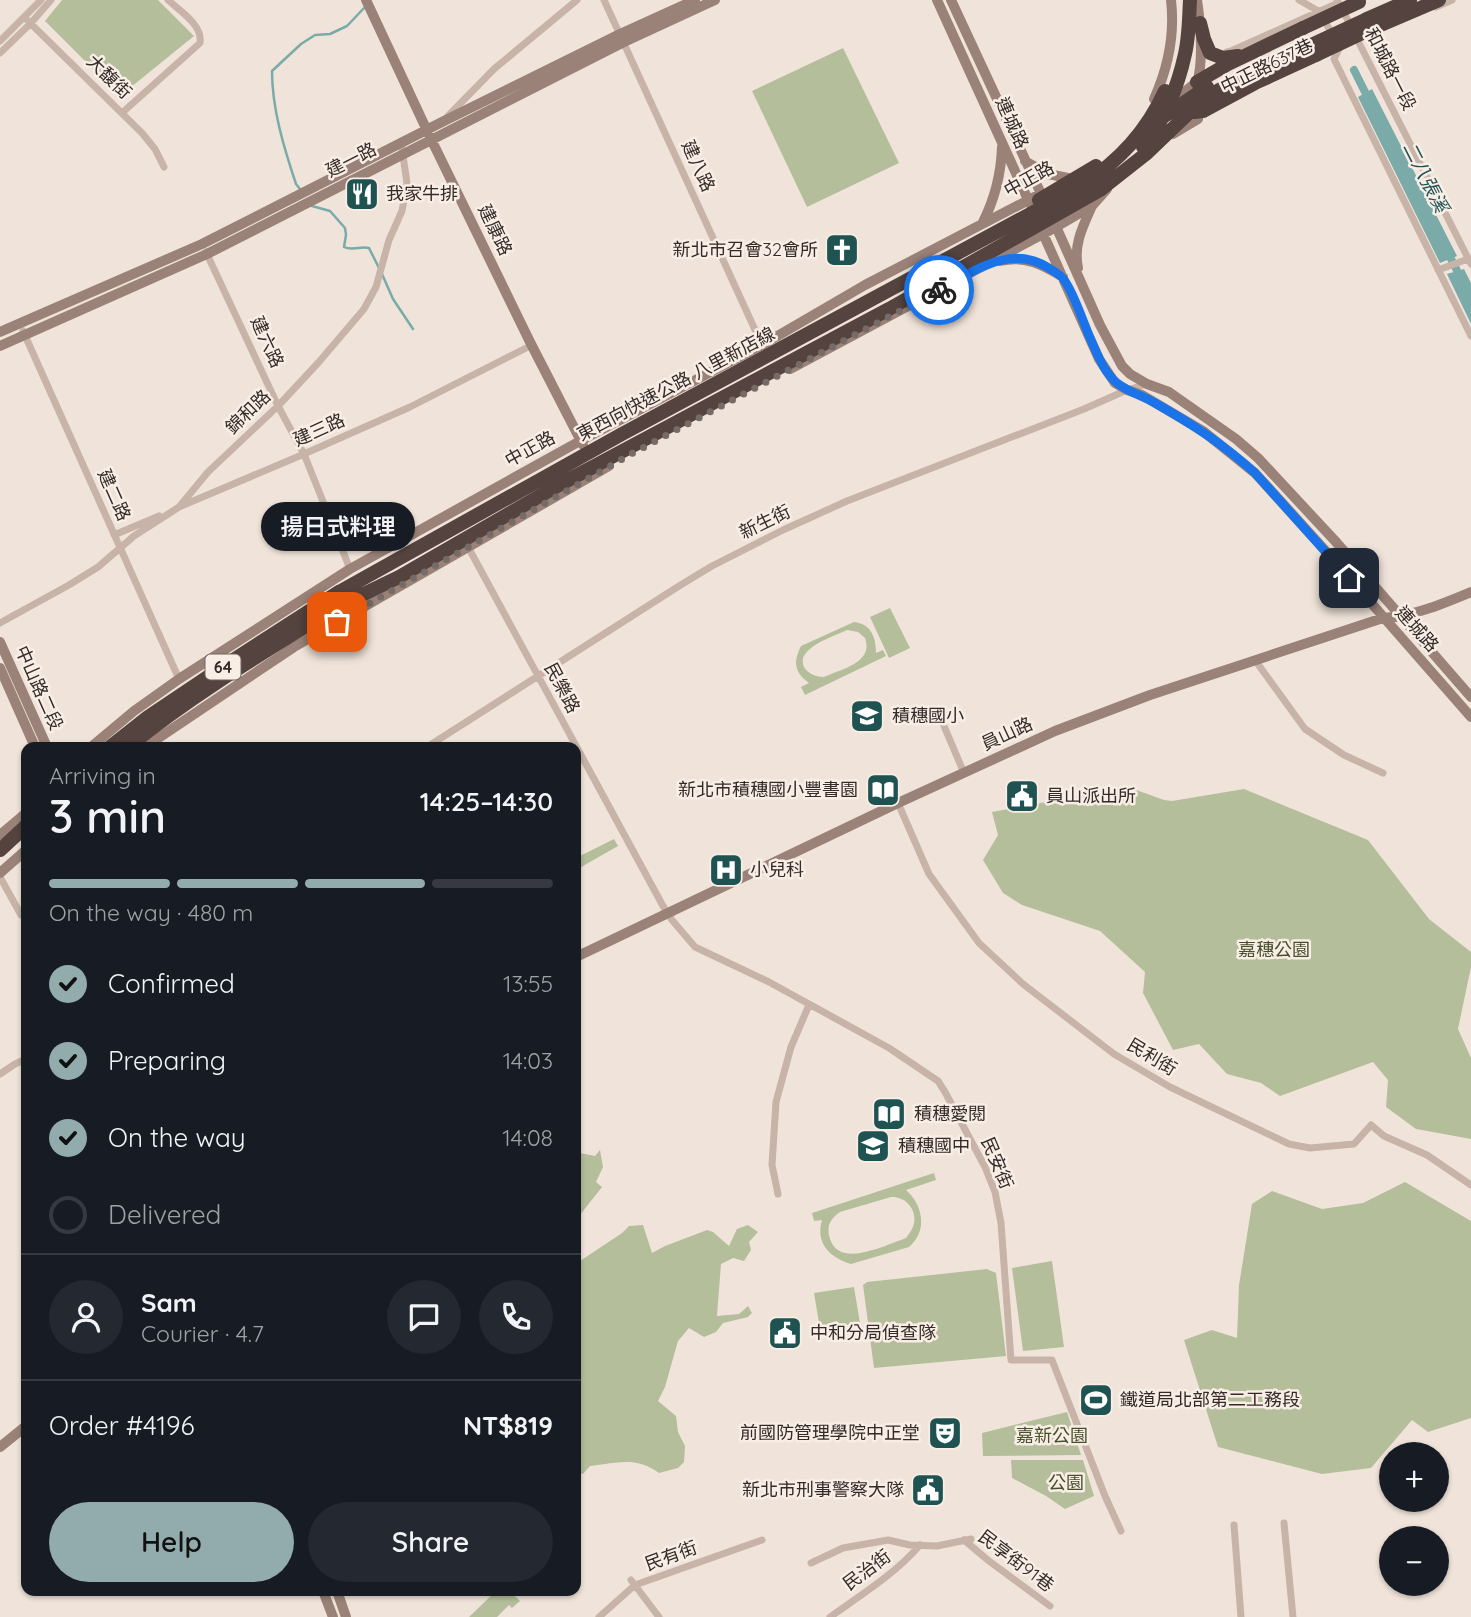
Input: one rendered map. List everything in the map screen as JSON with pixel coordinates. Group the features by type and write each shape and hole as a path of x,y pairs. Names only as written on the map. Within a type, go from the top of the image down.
{"highway":[{"path":"1197,82 1249,54 1364,0"},
{"path":"588,456 1063,202 1115,167 1168,113 1234,71 1389,0"},
{"path":"338,600 373,565 396,551 1048,195 1227,85 1410,0"},
{"path":"1192,110 1199,112 1255,83 1439,0"},
{"name":"東西向快速公路 八里新店線","path":"116,742 170,702 611,440 1083,186 1108,167 1136,139 1164,93 1177,56 1187,1"},
{"path":"1200,28 1210,53 1226,58 1249,54"},
{"path":"338,600 399,577 559,485 889,309 1100,190 1143,139"},
{"name":"東西向快速公路 八里新店線","path":"135,742 338,600"},
{"path":"0,850 21,831"},
{"path":"0,862 21,843"}],"main road":[{"name":"建一路","path":"0,346 205,249 695,0"},
{"name":"建一路","path":"429,134 444,121 622,38 715,0"},
{"name":"連城路","path":"937,0 1099,359 1115,383 1142,395 1203,431 1255,473 1471,717"},
{"name":"連城路","path":"951,0 1104,334 1122,366 1147,384 1169,392 1236,439 1258,458 1471,697"},
{"name":"中正路","path":"97,742 178,679 350,569 580,441 762,345 865,285 982,224 1030,205 1068,178 1099,164 1117,149 1143,139 1151,106 1164,75 1172,35 1171,0"},
{"path":"1187,1 1184,28 1169,89 1192,110"},
{"path":"152,742 294,647 468,546 596,473 1016,249 1041,229 1091,206 1118,179 1175,134 1192,110 1200,69 1200,28 1187,1"},
{"name":"建康路","path":"367,3 596,473"},
{"path":"1172,35 1175,71"},
{"path":"1143,139 1192,110"},
{"path":"982,224 999,180 1002,144"},
{"path":"1025,162 1048,174 1068,178"},
{"path":"1043,197 1065,190 1099,164"},
{"path":"1081,281 1076,259 1077,245 1091,206"},
{"name":"建一路","path":"0,332 205,249"},
{"path":"987,264 1011,258 1025,259 1042,264 1063,278"},
{"path":"125,742 228,668 459,529 588,456"},
{"name":"員山路","path":"581,955 1055,731 1150,695 1383,618 1402,617 1424,610 1471,592"},
{"name":"中山路二段","path":"0,642 45,742"},
{"name":"中山路二段","path":"0,668 32,742"},
{"path":"0,835 21,817"},
{"path":"0,875 21,855"},
{"path":"0,1447 21,1430"},
{"path":"325,1596 331,1616"},
{"path":"339,1596 345,1613"}],"street":[{"path":"0,41 41,0"},
{"path":"0,53 51,0"},
{"path":"123,112 200,43 201,35 198,29 168,0"},
{"path":"444,121 494,69 577,0"},
{"name":"建八路","path":"604,0 762,345"},
{"path":"1299,0 1320,12"},
{"path":"1299,0 1308,17"},
{"name":"中正路637巷","path":"1192,110 1452,0"},
{"path":"1200,28 1216,50 1231,51 1320,12 1337,1"},
{"name":"和城路一段","path":"1337,1 1470,261"},
{"name":"和城路一段","path":"1320,12 1339,49 1334,59 1471,336"},
{"name":"大馥街","path":"24,17 123,112 155,149 164,167"},
{"name":"錦和路","path":"0,624 98,567 120,548 179,507 208,472 278,406 364,309 376,287 389,240 402,211 407,183 402,148"},
{"name":"建六路","path":"205,249 278,406 304,454 350,569"},
{"path":"1438,270 1470,261"},
{"name":"建二路","path":"19,324 178,679"},
{"name":"建三路","path":"114,535 410,407 532,345"},
{"name":"新生街","path":"436,742 678,586 783,530 878,487 1147,384"},
{"name":"民樂路","path":"451,513 574,742"},
{"path":"1255,660 1305,729 1344,755 1383,773"},
{"path":"941,719 964,773"},
{"name":"民樂路","path":"581,756 667,913"},
{"name":"民利街","path":"898,803 929,873 979,943 1023,984 1114,1054 1170,1087 1289,1144 1310,1148 1354,1144 1371,1125 1384,1136 1427,1155 1471,1185"},
{"path":"0,875 21,915"},
{"name":"民安街","path":"667,913 695,947 769,982 889,1048 938,1081 985,1167 995,1192 1001,1223 1011,1360 1052,1360 1121,1531"},
{"path":"779,1194 772,1165 776,1102 791,1048 809,1005"},
{"path":"0,1074 21,1061"},
{"path":"1284,1522 1293,1617"},
{"path":"1234,1525 1241,1617"},
{"name":"民有街","path":"599,1617 633,1583 762,1540"},
{"name":"民享街91巷","path":"920,1545 937,1546 967,1540 989,1562 1050,1606"},
{"path":"811,1563 843,1548 888,1541 920,1545"},
{"name":"民治街","path":"830,1617 887,1576 920,1545"},
{"path":"633,1583 659,1617"},
{"path":"331,1616 345,1613"}],"green space":[{"path":"62,0 158,0 194,36 120,96 45,21"},
{"path":"843,48 899,163 807,207 752,91"},
{"path":"890,608 910,648 889,658 870,617"},
{"path":"854,622 868,628 874,637 876,653 883,650 886,656 805,695 801,687 809,683 800,675 796,666 801,646","holes":["847,630 858,632 865,638 867,647 865,654 854,664 824,677 813,675 804,667 803,660 810,649"]},
{"name":"嘉穗公園","path":"1128,787 1172,801 1244,789 1368,840 1429,919 1471,952 1471,967 1458,1029 1471,1058 1471,1139 1416,1129 1386,1107 1388,1080 1373,1062 1280,1096 1261,1083 1227,1074 1199,1044 1173,1050 1143,993 1145,972 1100,931 1022,905 1003,893 983,860 998,835 992,812"},
{"path":"614,839 618,846 581,867 581,856"},
{"path":"600,1150 603,1167 596,1182 602,1187 581,1214 581,1153 595,1156"},
{"path":"934,1173 936,1180 906,1190 916,1203 921,1218 919,1233 909,1247 851,1264 837,1258 826,1248 821,1236 822,1220 814,1221 812,1213","holes":["896,1197 909,1204 914,1212 913,1225 906,1238 862,1253 841,1252 833,1246 829,1228 830,1222 837,1214"]},
{"path":"1405,1182 1471,1221 1471,1418 1428,1432 1412,1420 1393,1442 1379,1442 1379,1459 1371,1468 1322,1474 1218,1447 1184,1340 1212,1330 1237,1338 1239,1285 1252,1204 1272,1191 1322,1209 1363,1203"},
{"path":"643,1225 652,1253 707,1230 729,1246 737,1229 748,1225 758,1232 749,1242 751,1250 744,1261 733,1258 721,1264 717,1316 739,1314 748,1306 752,1313 748,1317 723,1323 716,1332 704,1337 689,1328 678,1341 665,1387 658,1401 676,1416 678,1432 685,1446 684,1462 678,1468 659,1473 642,1464 617,1462 590,1466 581,1474 581,1260 629,1226"},
{"path":"1052,1261 1064,1347 1023,1351 1012,1268"},
{"path":"987,1269 996,1273 1006,1356 874,1368 863,1285 867,1282"},
{"path":"854,1287 860,1323 820,1329 814,1293"},
{"name":"嘉新公園","path":"1067,1412 1081,1455 983,1456 982,1433"},
{"name":"公園","path":"1011,1460 1083,1460 1094,1496 1065,1509 1012,1478"},
{"path":"491,1596 515,1596 520,1601 512,1608 509,1605 497,1617 469,1617"}],"water":[{"path":"1372,89 1457,256 1440,263 1358,97"},
{"path":"1464,269 1471,283 1471,324 1447,274"}],"waterway":[{"path":"300,189 296,184 279,128 272,71 301,44 315,35 330,34 347,26 365,7"},
{"name":"二八張溪","path":"1354,70 1370,102"},
{"path":"312,206 330,211 345,228 344,247 369,248 379,268"},
{"name":"二八張溪","path":"1447,251 1471,298"},
{"path":"382,274 393,299 413,329"}],"way so far":[{"path":"337,622 633,453 939,290"}],"place":[{"name":"我家牛排","path":"362,194"},
{"name":"新北市召會32會所","path":"842,250"},
{"name":"揚日式料理","path":"337,622"},
{"name":"積穗國小","path":"867,716"},
{"name":"新北市積穗國小豐書園","path":"883,790"},
{"name":"員山派出所","path":"1022,796"},
{"name":"小兒科","path":"726,870"},
{"name":"積穗愛閱","path":"889,1114"},
{"name":"積穗國中","path":"873,1146"},
{"name":"中和分局偵查隊","path":"785,1333"},
{"name":"鐵道局北部第二工務段","path":"1096,1400"},
{"name":"前國防管理學院中正堂","path":"945,1433"},
{"name":"新北市刑事警察大隊","path":"928,1490"}],"route":[{"path":"939,290 987,264 1011,258 1042,264 1063,278 1099,359 1115,383 1142,395 1203,431 1243,462 1349,578"}]}
